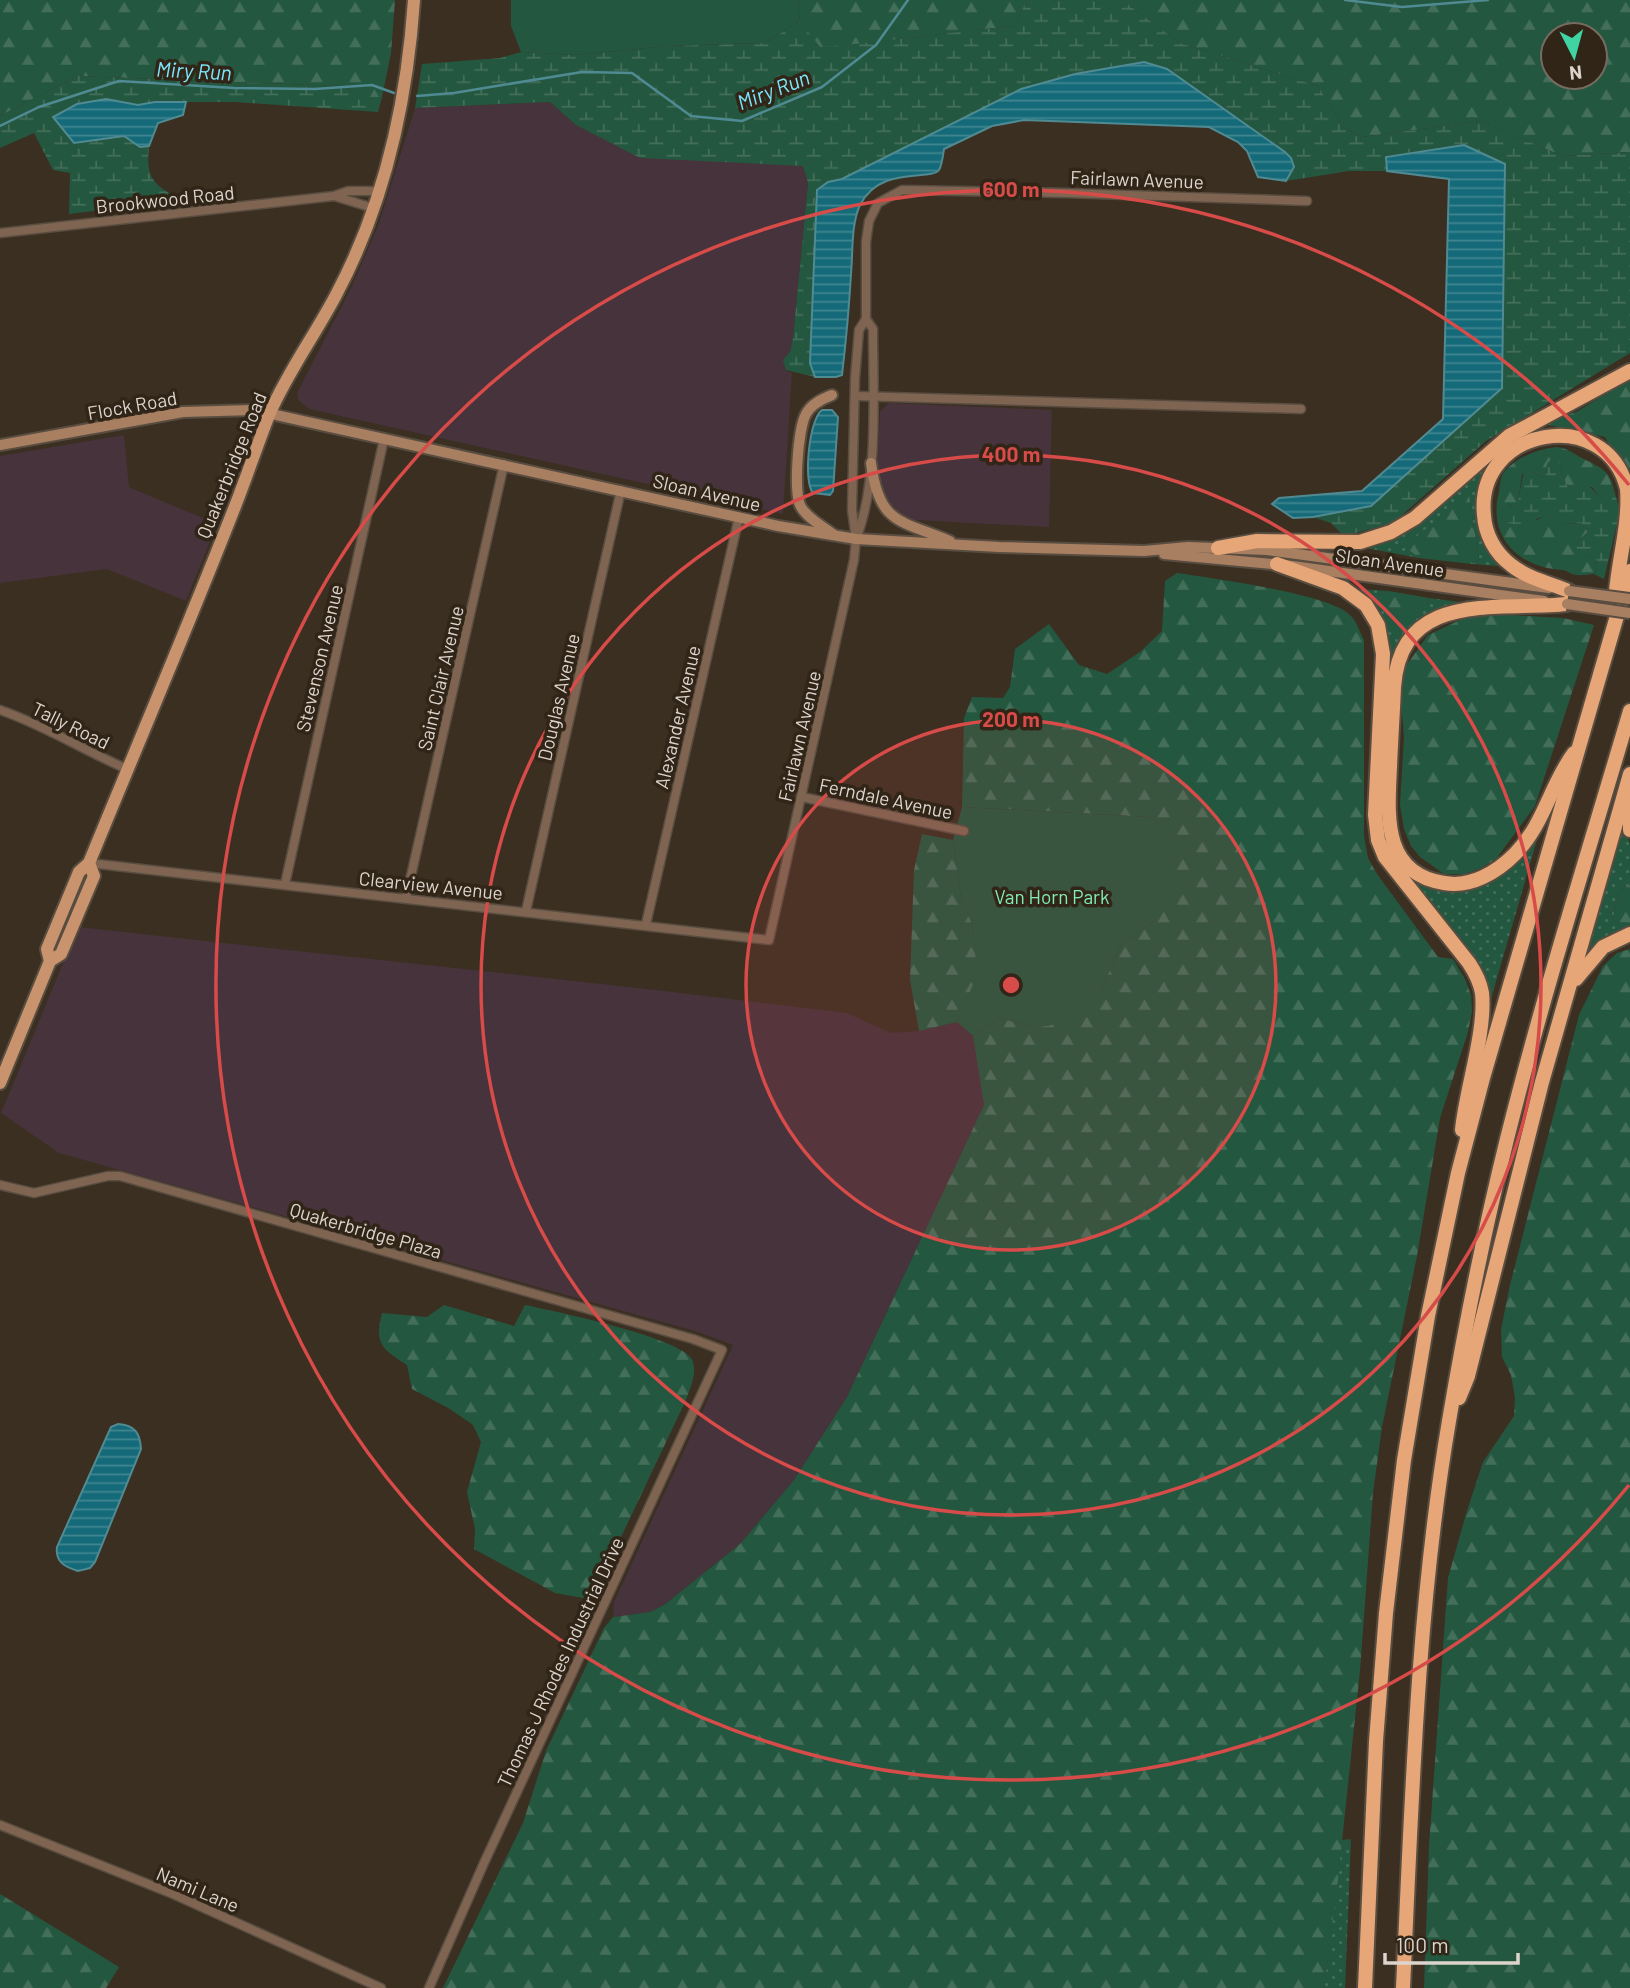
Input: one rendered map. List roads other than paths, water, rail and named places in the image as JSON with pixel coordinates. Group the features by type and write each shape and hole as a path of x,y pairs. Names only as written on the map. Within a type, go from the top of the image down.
{"highway":[{"path":"1218,548 1257,541 1353,542 1391,532 1415,518 1509,436 1630,371"},
{"path":"1568,597 1508,563 1492,542 1484,517 1484,495 1495,468 1516,447 1546,436 1574,437 1593,444 1612,461 1625,484 1629,504 1615,584 1614,626"},
{"path":"1277,564 1348,590 1371,612 1380,632 1383,661 1375,815 1378,841 1389,863 1469,963 1479,980 1481,990 1480,1021 1464,1109 1458,1173"},
{"path":"1365,1988 1376,1741 1391,1556 1419,1364 1458,1173 1496,1031 1630,571"},
{"path":"1568,597 1462,609 1426,623 1408,640 1396,665 1394,687 1388,818 1396,850 1410,867 1434,881 1461,884 1485,877 1510,859 1529,837 1547,807 1561,771 1580,747"},
{"path":"1403,1988 1420,1661 1449,1422 1475,1279 1507,1139 1630,711"},
{"path":"1449,1422 1468,1376 1531,1124 1630,774"},
{"path":"1630,803 1630,830"},
{"path":"1569,988 1603,947 1630,934"}],"main road":[{"name":"Quakerbridge Road","path":"0,1083 50,961 47,950 79,872 89,863 232,514 270,413 335,296 380,191 394,145 406,86 414,0"},
{"path":"832,395 815,404 804,417 800,436 797,491 803,510 835,536"},
{"name":"Flock Road","path":"0,445 183,412 253,410 270,413"},
{"name":"Sloan Avenue","path":"270,413 835,536 1144,551 1218,548 1283,551 1568,597 1630,612"},
{"path":"871,463 875,492 886,512 958,544"},
{"name":"Sloan Avenue","path":"1144,551 1568,597 1630,599"}],"street":[{"name":"Fairlawn Avenue","path":"856,539 852,510 859,330 866,319 866,242 869,221 878,202 902,190 1307,201"},
{"name":"Brookwood Road","path":"0,233 334,196 348,191 380,191"},
{"name":"Brookwood Road","path":"334,196 373,208"},
{"name":"Fairlawn Avenue","path":"769,940 853,566 856,539 866,512 871,463 873,329 866,319"},
{"path":"856,396 1301,409"},
{"name":"Stevenson Avenue","path":"285,884 384,439"},
{"name":"Saint Clair Avenue","path":"406,898 504,464"},
{"name":"Douglas Avenue","path":"526,911 621,490"},
{"name":"Alexander Avenue","path":"646,925 739,517"},
{"name":"Tally Road","path":"0,710 49,730 88,752 127,769"},
{"name":"Ferndale Avenue","path":"802,797 964,831"},
{"name":"Clearview Avenue","path":"89,863 769,940"},
{"name":"Quakerbridge Plaza","path":"0,1185 34,1193 108,1176 120,1176 693,1339 722,1350"},
{"name":"Thomas J Rhodes Industrial Drive","path":"429,1988 484,1863 722,1350"},
{"name":"Nami Lane","path":"0,1825 173,1894 381,1988"}],"water":[{"path":"1144,62 1167,69 1285,152 1294,167 1286,181 1258,177 1247,151 1238,142 1209,127 1024,120 992,126 944,149 940,168 934,173 892,179 869,192 860,205 854,229 842,375 815,377 810,363 817,190 828,182 842,179 1021,89 1075,74"},
{"path":"106,99 138,105 186,102 183,115 158,123 149,146 140,147 124,136 74,143 53,117 77,104"},
{"path":"1464,145 1505,164 1502,388 1371,506 1293,518 1272,504 1279,498 1362,491 1443,419 1449,179 1387,171 1386,157"},
{"path":"822,410 832,410 838,417 833,491 830,495 813,493 808,477 811,437 817,416"},
{"path":"118,1424 129,1426 136,1431 141,1449 95,1562 90,1568 78,1571 62,1563 57,1547 111,1427"}],"waterway":[{"name":"Miry Run","path":"417,96 454,93 582,72 632,73 691,116 742,121 822,87 876,45 908,0"},
{"name":"Miry Run","path":"1345,0 1402,7 1488,0"},
{"name":"Miry Run","path":"0,126 39,107 119,81 234,88 315,89 372,85 394,93"}],"park label":[{"name":"Van Horn Park","path":"1052,896"}]}
